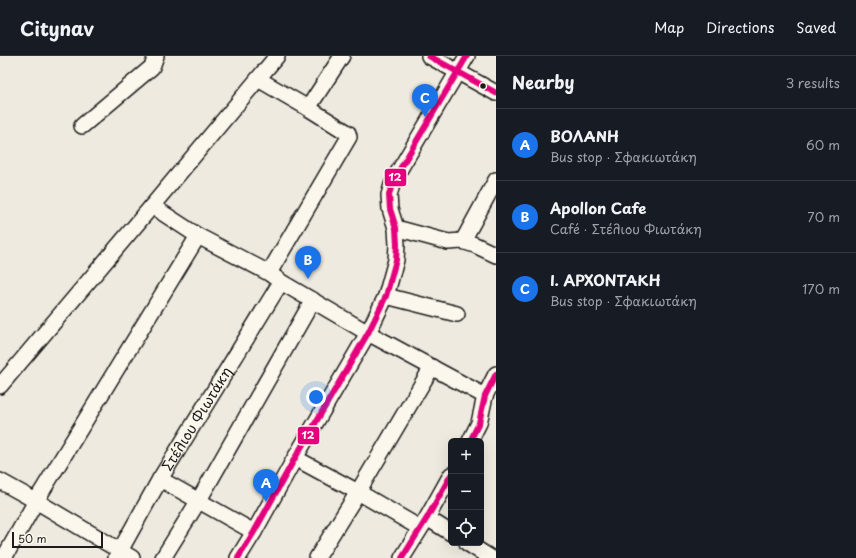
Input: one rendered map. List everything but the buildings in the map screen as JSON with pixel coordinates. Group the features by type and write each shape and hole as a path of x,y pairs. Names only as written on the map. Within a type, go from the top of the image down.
{"street":[{"path":"82,126 152,67 156,56"},
{"path":"0,386 277,56"},
{"path":"258,79 308,108 342,56"},
{"path":"430,56 496,93"},
{"path":"238,558 368,333 386,296 396,260 397,245 396,228 390,209 389,195 392,185 397,174 467,56"},
{"name":"Στέλιου Φιωτάκη","path":"123,556 160,479 275,278 350,137 348,133 308,108"},
{"path":"462,241 496,180"},
{"path":"152,206 198,236 275,278 368,333 485,396"},
{"path":"396,228 448,242 462,241 475,245 496,255"},
{"path":"4,558 36,501 198,236"},
{"path":"386,296 457,314"},
{"path":"163,558 199,500 313,300"},
{"path":"317,558 432,367"},
{"path":"472,438 479,423 485,396 496,374"},
{"path":"295,458 358,492 424,523 448,532"},
{"path":"160,479 254,532"},
{"path":"402,558 448,480"},
{"path":"0,481 36,501 123,556"},
{"path":"472,546 491,558"}],"transit line":[{"name":"12","path":"429,56 496,93"},
{"name":"12","path":"238,558 368,333 386,296 396,260 397,245 396,228 390,209 389,195 392,185 397,174 467,56"},
{"name":"12","path":"472,438 479,423 485,396 496,374"},
{"name":"12","path":"402,558 448,480"}],"place":[{"name":"Ι. ΑΡΧΟΝΤΑΚΗ","path":"425,117"},
{"name":"Apollon Cafe","path":"308,279"},
{"name":"ΒΟΛΑΝΗ","path":"266,502"}]}
